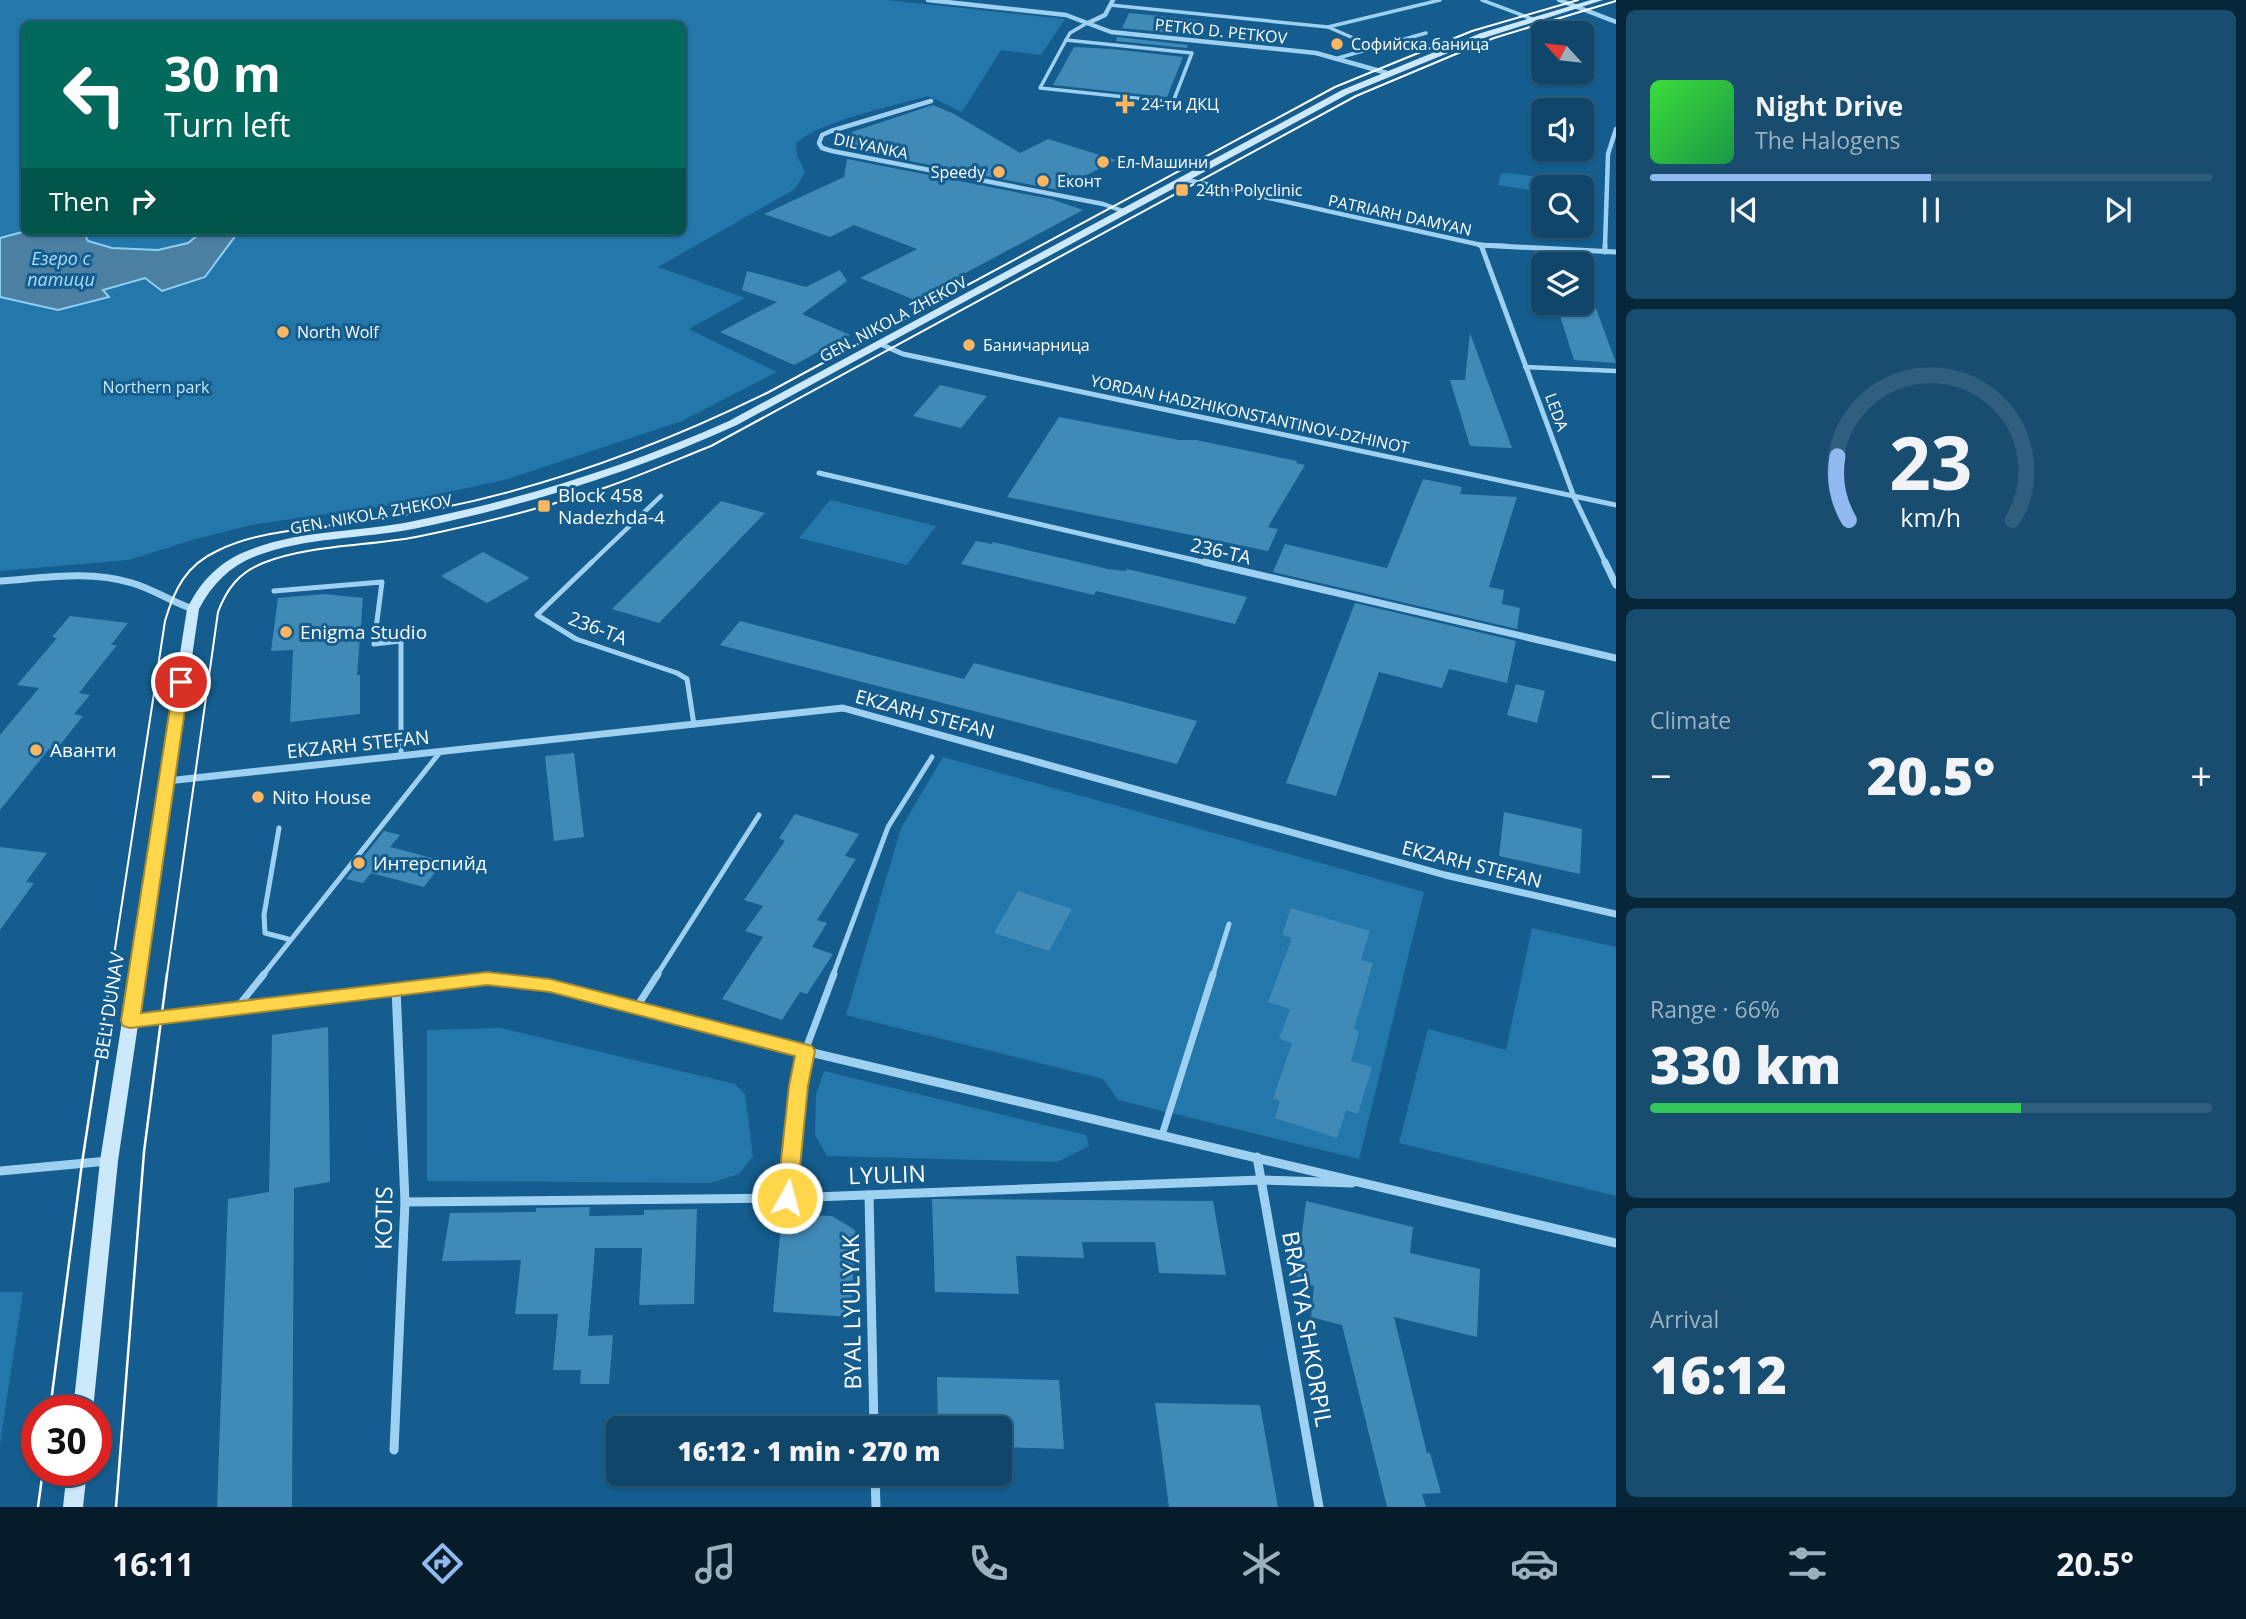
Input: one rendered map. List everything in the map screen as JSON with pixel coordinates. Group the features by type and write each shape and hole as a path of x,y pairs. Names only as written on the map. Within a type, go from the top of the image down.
{"street":[{"name":"PETKO D. PETKOV","path":"928,0 1066,15 1111,32 1338,58 1387,73"},
{"path":"1559,0 1616,22"},
{"name":"GEN. NIKOLA ZHEKOV","path":"193,610 200,593 220,571 254,552 466,514 597,478 657,457 733,423 1320,104 1387,73 1532,19 1599,0"},
{"path":"1087,23 1105,16 1111,2"},
{"name":"DILYANKA","path":"930,101 831,131 822,135 819,143 822,148 832,151 1092,202 1123,211"},
{"path":"1605,252 1608,154 1616,129"},
{"name":"PATRIARH DAMYAN","path":"1183,178 1205,186 1481,245 1616,252"},
{"name":"LEDA","path":"1481,245 1574,497 1616,585"},
{"name":"YORDAN HADZHIKONSTANTINOV-DZHINOT","path":"880,344 903,354 1616,506"},
{"name":"236-ТА","path":"819,473 1616,658"},
{"path":"0,581 101,577 134,583 170,602 193,610"},
{"name":"BELI DUNAV","path":"85,1395 109,1161 193,610"},
{"name":"EKZARH STEFAN","path":"166,781 844,708 1445,875 1616,914"},
{"path":"130,1021 487,978 550,986 805,1051 1616,1243"},
{"name":"KOTIS","path":"394,1450 405,1202 396,988"},
{"path":"787,1198 798,1086 805,1051"},
{"name":"BRATYA SHKORPIL","path":"1257,1157 1319,1507"},
{"path":"0,1171 109,1161"},
{"name":"LYULIN","path":"405,1202 787,1198 1261,1180 1370,1183"},
{"name":"BYAL LYULYAK","path":"869,1195 874,1416"},
{"path":"73,1507 75,1486"},
{"path":"875,1486 876,1507"}],"lane":[{"path":"1328,27 1440,0"},
{"path":"1482,0 1532,19"},
{"path":"1111,2 1328,27 1374,47"},
{"path":"1066,40 1192,53 1173,102 1040,88 1066,40 1070,33 1087,23"},
{"path":"1338,58 1426,33"},
{"path":"1525,367 1616,371"},
{"name":"236-ТА","path":"661,496 537,615 576,639 677,673 687,679 694,725"},
{"path":"274,591 382,582 374,644 401,641 401,754"},
{"path":"236,1009 441,751"},
{"path":"805,1051 888,827 932,757"},
{"path":"636,1008 759,816"},
{"path":"279,828 264,915 265,933 289,939"},
{"path":"1162,1135 1229,925"}],"green space":[{"name":"Northern park","path":"0,0 887,0 1065,19 1041,55 1001,50 962,112 928,96 839,121 807,136 796,144 797,156 805,172 795,189 658,267 745,298 689,329 777,372 682,421 508,479 390,505 251,525 129,560 0,571"},
{"path":"1501,174 1531,176 1531,190 1498,185"},
{"path":"830,500 936,526 907,565 799,538"},
{"path":"943,757 1424,892 1359,1159 1118,1100 1103,1079 846,1015 901,828"},
{"path":"1532,928 1616,947 1616,1196 1399,1143 1428,1029 1506,1050"},
{"path":"501,1028 735,1084 745,1094 753,1156 739,1174 710,1183 427,1181 427,1030"},
{"path":"824,1071 1086,1135 1089,1146 1057,1162 827,1156 815,1135 816,1094"},
{"path":"0,1292 23,1292 0,1444"}],"water":[{"name":"Езеро с патици","path":"21,232 21,235 89,235 86,237 88,241 112,248 158,250 188,243 198,235 236,235 205,277 162,291 145,278 103,290 109,297 58,310 0,297 0,238"}],"building":[{"path":"1129,13 1198,20 1192,35 1122,28"},
{"path":"1117,37 1188,45 1187,48 1116,41"},
{"path":"1074,47 1183,57 1167,97 1053,85"},
{"path":"933,105 954,114 1020,153 1048,139 1116,160 1058,190 849,149 852,132"},
{"path":"847,159 1051,199 1083,210 915,300 860,278 917,249 854,225 830,237 764,214 844,177"},
{"path":"840,270 847,281 802,314 850,335 794,365 720,332 777,302 742,290 747,271 806,287"},
{"path":"1594,303 1616,363 1574,360 1560,315 1594,315"},
{"path":"1470,333 1512,448 1470,446 1450,380 1465,380"},
{"path":"940,385 987,396 961,428 913,416"},
{"path":"1059,417 1179,440 1196,440 1297,461 1296,463 1305,465 1268,527 1278,529 1268,551 1007,497"},
{"path":"1423,479 1462,487 1460,494 1517,497 1489,587 1504,590 1502,604 1520,608 1517,629 1273,572 1285,544 1387,568"},
{"path":"721,501 765,513 659,623 612,609"},
{"path":"976,541 993,542 1108,569 1127,569 1247,597 1235,624 1096,591 1094,595 961,564"},
{"path":"483,552 530,578 487,603 441,576"},
{"path":"324,594 363,598 357,675 360,675 360,714 290,722 293,650 271,651 278,598"},
{"path":"1355,603 1516,641 1507,683 1449,669 1442,688 1379,672 1336,796 1286,783"},
{"path":"70,616 128,623 111,645 117,645 79,693 90,695 74,714 83,716 56,750 49,749 0,810 0,735 39,688 17,685 57,638 52,637"},
{"path":"740,621 964,679 974,663 1197,721 1177,764 720,645"},
{"path":"1516,684 1545,691 1537,723 1507,715"},
{"path":"574,753 584,837 554,841 545,756"},
{"path":"1504,812 1582,829 1580,874 1499,856"},
{"path":"795,814 859,834 845,856 856,859 817,920 827,923 812,947 833,954 807,994 800,992 782,1020 722,999 763,937 745,931 763,906 744,900 785,841 779,838"},
{"path":"384,831 400,835 390,847 444,861 424,887 371,873 363,883 346,879"},
{"path":"0,847 47,853 26,882 34,883 0,930"},
{"path":"1018,891 1072,909 1049,951 994,933"},
{"path":"1291,908 1370,931 1361,960 1373,963 1354,1029 1359,1031 1351,1061 1372,1067 1358,1114 1346,1110 1337,1138 1275,1118 1280,1101 1273,1098 1292,1043 1279,1039 1290,1009 1268,1002 1292,938 1282,935"},
{"path":"328,1027 330,1182 294,1188 292,1507 217,1507 228,1199 269,1192 272,1035"},
{"path":"932,1199 1213,1201 1226,1275 1159,1273 1155,1242 1082,1242 1084,1258 1016,1256 1019,1294 935,1292"},
{"path":"1306,1201 1413,1227 1410,1253 1480,1269 1477,1337 1394,1317 1427,1453 1430,1453 1441,1493 1422,1494 1426,1507 1387,1507 1342,1325 1311,1317 1314,1286 1296,1282"},
{"path":"590,1207 589,1216 644,1215 644,1210 697,1209 694,1304 639,1305 642,1248 595,1248 588,1336 613,1335 609,1384 580,1384 581,1370 553,1370 558,1314 515,1314 521,1260 442,1261 450,1213 536,1212 536,1208"},
{"path":"782,1214 832,1216 855,1230 851,1317 773,1312"},
{"path":"937,1377 1059,1380 1064,1449 1012,1447 1012,1416 938,1416"},
{"path":"1155,1403 1260,1405 1278,1507 1169,1507"}],"tram line":[{"path":"111,975 165,621 177,589 189,571 206,557 232,545 262,536 404,515 483,499 567,475 648,446 767,393 1335,87 1472,31 1578,0"},
{"path":"167,975 218,612 230,589 247,572 263,563 299,553 416,537 536,509 584,495 711,446 1356,96 1494,38 1616,1"},
{"path":"52,1395 82,1163 111,974"},
{"path":"116,1507 144,1152 167,974"},
{"path":"38,1507 41,1486"}],"place":[{"name":"Софийска баница","path":"1337,44"},
{"name":"24-ти ДКЦ","path":"1125,104"},
{"name":"Ел-Машини","path":"1103,162"},
{"name":"Speedy","path":"999,172"},
{"name":"Еконт","path":"1043,181"},
{"name":"24th Polyclinic","path":"1182,190"},
{"name":"North Wolf","path":"283,332"},
{"name":"Баничарница","path":"969,345"},
{"name":"Block 458 Nadezhda-4","path":"544,506"},
{"name":"Enigma Studio","path":"286,632"},
{"name":"Аванти","path":"36,750"},
{"name":"Nito House","path":"258,797"},
{"name":"Интерспийд","path":"359,863"}],"route":[{"path":"181,682 130,1021 487,978 550,986 805,1051 798,1086 796,1129 787,1198"}]}
